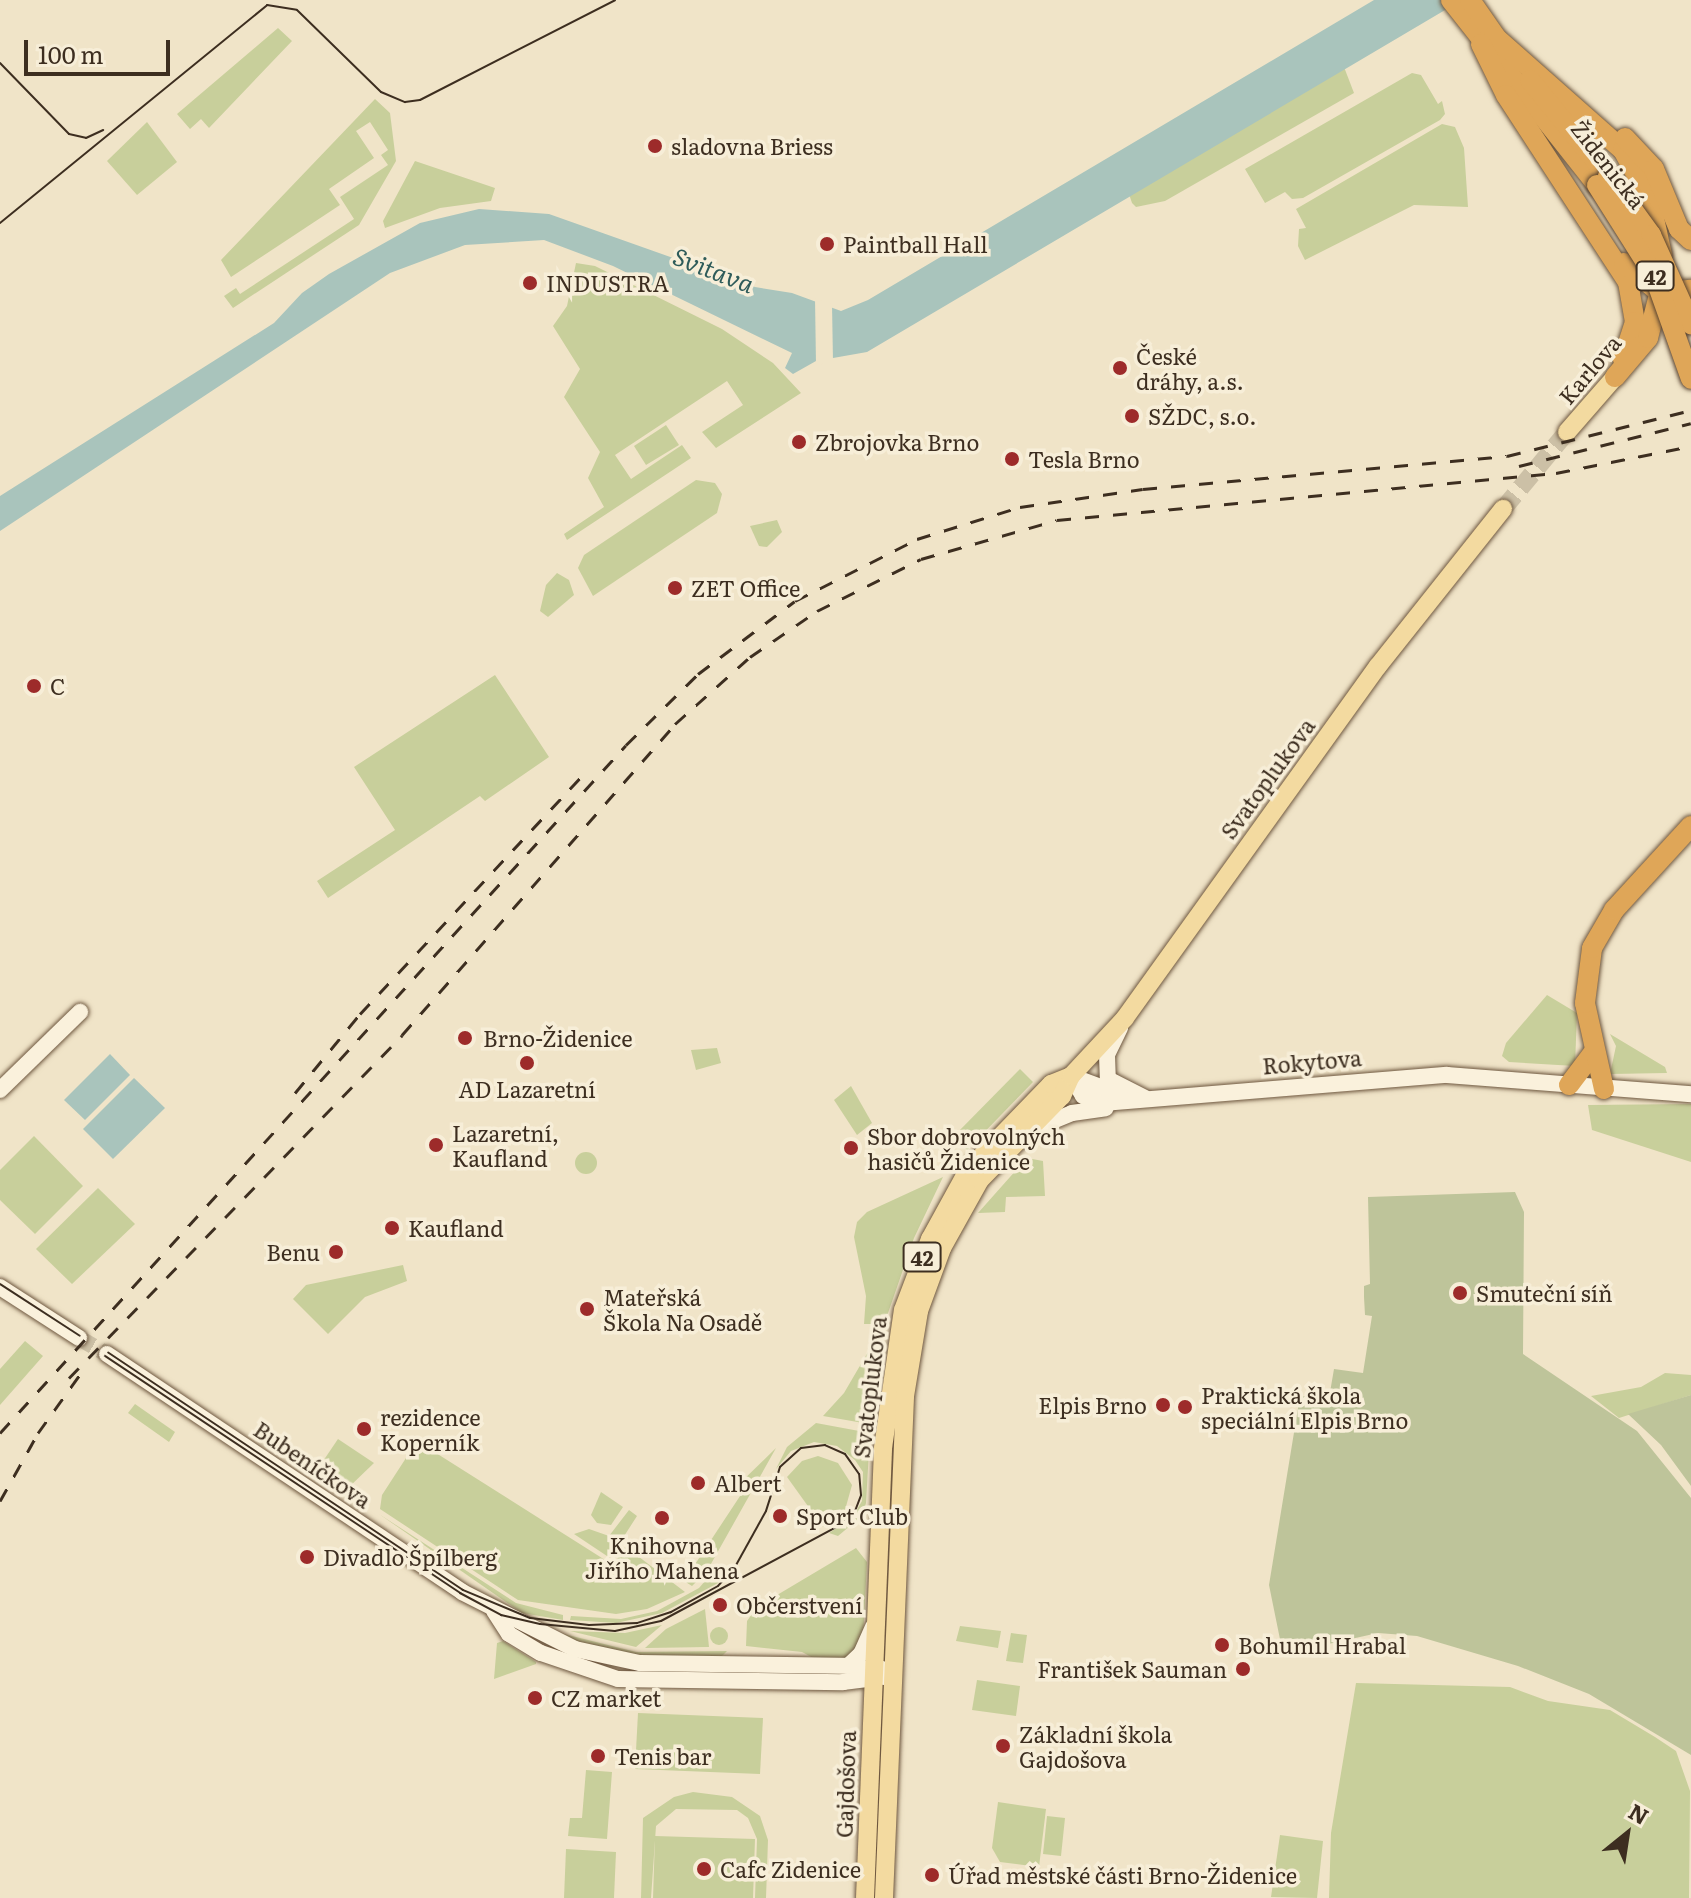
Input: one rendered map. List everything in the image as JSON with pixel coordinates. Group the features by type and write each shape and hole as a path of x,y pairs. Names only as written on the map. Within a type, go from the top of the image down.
{"highway":[{"name":"Židenická","path":"1451,0 1651,235 1691,324"},
{"name":"Židenická","path":"1470,0 1488,40"},
{"name":"42","path":"1488,40 1587,113 1623,150 1645,187 1660,238 1660,293 1648,338"},
{"name":"42","path":"1488,40 1506,95 1624,275 1635,306 1631,338 1615,377"},
{"path":"1587,113 1642,153 1660,179 1679,229 1691,240"},
{"name":"Židenická","path":"1602,180 1654,275 1691,379"},
{"path":"1593,227 1639,280 1660,293 1689,291"},
{"name":"Karlova","path":"1615,377 1648,338"},
{"path":"1604,1089 1593,1053 1585,980 1592,948 1607,918 1691,826"},
{"path":"1569,1085 1593,1053"}],"main road":[{"name":"Karlova","path":"1567,432 1615,377"},
{"name":"Svatoplukova","path":"880,1675 895,1655 901,1450 919,1311 962,1208 1024,1133 1062,1096 1071,1076 1125,1018 1378,666 1503,509"},
{"name":"Svatoplukova","path":"880,1675 876,1618 888,1395 903,1310 915,1273 949,1201 985,1147 1051,1084 1071,1076"},
{"name":"Gajdošova","path":"865,1898 872,1708 880,1675"},
{"name":"Gajdošova","path":"880,1675 884,1898"}],"street":[{"name":"Karlova","path":"1648,338 1689,291"},
{"path":"0,1090 80,1012"},
{"path":"1125,1018 1107,1055 1108,1079 1146,1099"},
{"name":"Rokytova","path":"1146,1099 1302,1083 1481,1075 1604,1089 1691,1094"},
{"path":"1071,1076 1078,1091 1092,1102 1146,1099"},
{"path":"1024,1133 1072,1113 1137,1105 1146,1099"},
{"path":"0,1287 79,1338"},
{"name":"Bubeníčkova","path":"107,1354 494,1611 575,1649 616,1660 848,1666 880,1675"},
{"name":"Bubeníčkova","path":"494,1611 509,1634 527,1645 606,1677 843,1682 880,1675"},
{"path":"848,1666 861,1654 876,1618"},
{"path":"843,1682 872,1708"}],"green space":[{"path":"278,28 292,41 209,128 201,119 190,129 177,114"},
{"path":"1344,67 1354,93 1165,201 1136,207 1132,203 1129,194"},
{"path":"1412,73 1421,75 1438,104 1442,101 1445,114 1440,120 1303,198 1292,199 1285,192 1265,203 1245,169"},
{"path":"375,99 390,113 396,161 359,225 233,308 224,296 236,288 240,294 354,219 340,197 388,165 381,155 388,150 370,122 356,131 374,158 329,189 340,205 231,277 221,260"},
{"path":"147,122 177,162 137,195 107,161"},
{"path":"1442,124 1455,127 1464,148 1468,207 1414,205 1305,260 1298,246 1299,229 1306,228 1296,209"},
{"path":"415,161 495,188 491,201 440,208 385,228 383,221"},
{"path":"576,263 595,266 722,329 773,363 801,393 716,448 702,432 743,405 727,381 615,455 631,479 682,445 691,458 567,540 564,534 604,507 588,478 600,452 564,397 580,369 553,326 567,306"},
{"path":"666,425 679,445 646,465 634,446"},
{"path":"696,480 715,483 722,494 717,513 593,596 578,568 584,555"},
{"path":"777,520 782,532 767,547 759,546 750,526"},
{"path":"557,573 569,580 574,595 548,617 540,611 546,585"},
{"path":"495,675 549,757 485,801 480,796 328,898 317,881 395,830 354,767"},
{"path":"1547,995 1577,1013 1575,1066 1509,1062 1502,1056 1506,1043"},
{"path":"1610,1034 1665,1067 1667,1073 1610,1074 1616,1046"},
{"path":"717,1048 721,1063 696,1070 691,1050"},
{"path":"1020,1069 1033,1082 967,1150 955,1135"},
{"path":"851,1086 872,1123 857,1135 834,1100"},
{"path":"1691,1104 1691,1162 1592,1130 1588,1105"},
{"path":"34,1136 83,1186 35,1234 0,1200 0,1170"},
{"path":"586,1152 597,1163 586,1174 575,1163"},
{"path":"1027,1158 1043,1161 1045,1196 1006,1197 1005,1212 978,1213"},
{"path":"943,1177 914,1238 887,1316 875,1324 864,1324 866,1296 854,1237 857,1222 867,1212"},
{"path":"98,1188 135,1224 72,1284 36,1249"},
{"path":"1515,1192 1524,1212 1523,1354 1637,1431 1691,1498 1691,1755 1589,1694 1518,1666 1417,1636 1378,1633 1283,1654 1269,1585 1300,1396 1329,1398 1334,1369 1363,1373 1372,1316 1365,1315 1364,1297 1364,1286 1370,1284 1368,1197"},
{"path":"403,1265 407,1281 365,1297 328,1334 293,1299 306,1285"},
{"path":"882,1328 869,1424 823,1416 844,1393"},
{"path":"25,1341 43,1356 0,1405 0,1369"},
{"path":"1665,1373 1691,1375 1691,1395 1619,1418 1591,1396 1641,1387"},
{"path":"1691,1395 1691,1486 1661,1445 1628,1414"},
{"path":"135,1404 175,1432 169,1442 128,1413"},
{"path":"816,1423 870,1433 866,1503 862,1516 838,1536 829,1533 852,1518 862,1501 863,1472 855,1460 837,1446 814,1442 791,1451 776,1469 787,1447"},
{"path":"338,1439 374,1463 347,1489 317,1470"},
{"path":"417,1441 613,1565 626,1547 685,1592 647,1609 616,1614 518,1600 380,1509 382,1495"},
{"path":"776,1448 707,1571 692,1586 684,1581 744,1490 738,1485"},
{"path":"818,1456 838,1463 852,1485 845,1510 823,1527 787,1477 802,1461"},
{"path":"601,1492 623,1507 611,1525 597,1523 591,1515"},
{"path":"629,1510 637,1516 610,1558 574,1534 589,1529 609,1536"},
{"path":"379,1514 516,1603 563,1615 563,1620 522,1613"},
{"path":"856,1548 867,1562 863,1638 846,1659 817,1660 802,1652 746,1646 747,1621 757,1607"},
{"path":"720,1564 731,1569 718,1583 662,1613 616,1623 570,1620 571,1616 621,1619 657,1611 699,1588"},
{"path":"705,1609 709,1647 645,1648 666,1629"},
{"path":"662,1625 636,1647 570,1631 625,1633"},
{"path":"960,1626 1001,1631 998,1648 956,1641"},
{"path":"719,1627 728,1636 719,1645 710,1636"},
{"path":"560,1633 636,1652 727,1651 721,1657 653,1658 583,1645"},
{"path":"1011,1633 1027,1635 1023,1663 1006,1661"},
{"path":"503,1641 536,1664 494,1679 497,1643"},
{"path":"977,1680 1020,1686 1016,1716 972,1710"},
{"path":"1356,1683 1510,1687 1548,1701 1610,1710 1655,1737 1676,1751 1690,1791 1689,1898 1329,1898 1331,1833"},
{"path":"638,1713 763,1718 760,1774 635,1769"},
{"path":"586,1770 612,1772 607,1839 568,1836 570,1818 582,1818"},
{"path":"693,1792 732,1797 760,1816 768,1840 766,1898 755,1898 757,1839 748,1818 737,1810 676,1809 656,1826 651,1898 641,1898 643,1818 674,1797"},
{"path":"998,1802 1046,1809 1039,1867 1000,1862 992,1848"},
{"path":"1047,1816 1065,1818 1061,1856 1043,1854"},
{"path":"1280,1835 1323,1841 1317,1898 1271,1897"},
{"name":"Cafc Zidenice","path":"655,1836 755,1839 753,1898 653,1898"},
{"path":"566,1849 616,1852 614,1898 564,1898"}],"water":[{"path":"1374,0 1462,0 867,352 816,361 793,374 785,368 792,353 613,266 544,240 465,245 390,273 0,531 0,496 274,323 302,293 329,274 420,223 479,209 549,214 755,287 792,293 841,311 868,300"},
{"path":"110,1054 130,1075 85,1120 64,1100"},
{"path":"134,1078 165,1108 113,1159 83,1129"}],"pier":[{"path":"815,298 832,304 833,362 816,365"}],"tunnel":[{"path":"1503,509 1567,432"},
{"path":"79,1338 107,1354"}],"tram line":[{"path":"0,223 267,5 297,10 381,92 405,102 420,100 615,0"},
{"path":"0,63 69,134 86,138 103,130"},
{"path":"0,1284 80,1336"},
{"path":"105,1356 460,1593 501,1615 540,1624 615,1631 661,1621 840,1525 855,1511 861,1495 859,1474 845,1454 825,1445 801,1448 780,1467 766,1511 735,1567 718,1586 671,1612 637,1623 589,1625 530,1618 463,1590 108,1352"}],"railway":[{"path":"0,1433 626,745 698,674 795,601 917,539 1020,507 1143,489 1507,456 1691,410"},
{"path":"1519,466 1691,423"},
{"path":"69,1378 402,1035 675,724 750,657 817,611 921,559 1057,520 1556,473 1691,446"},
{"path":"295,1093 360,1014 582,776"},
{"path":"0,1501 38,1433 81,1373"}],"place":[{"name":"sladovna Briess","path":"655,146"},
{"name":"Paintball Hall","path":"827,244"},
{"name":"INDUSTRA","path":"530,283"},
{"name":"České dráhy, a.s.","path":"1120,368"},
{"name":"SŽDC, s.o.","path":"1132,416"},
{"name":"Zbrojovka Brno","path":"799,442"},
{"name":"Tesla Brno","path":"1012,459"},
{"name":"ZET Office","path":"675,588"},
{"name":"C","path":"34,686"},
{"name":"Brno-Židenice","path":"465,1038"},
{"name":"AD Lazaretní","path":"527,1063"},
{"name":"Lazaretní, Kaufland","path":"436,1145"},
{"name":"Sbor dobrovolných hasičů Židenice","path":"851,1148"},
{"name":"Kaufland","path":"392,1228"},
{"name":"Benu","path":"336,1252"},
{"name":"Smuteční síň","path":"1460,1293"},
{"name":"Mateřská Škola Na Osadě","path":"587,1309"},
{"name":"Elpis Brno","path":"1163,1405"},
{"name":"Praktická škola speciální Elpis Brno","path":"1185,1407"},
{"name":"rezidence Koperník","path":"364,1429"},
{"name":"Albert","path":"698,1483"},
{"name":"Sport Club","path":"780,1516"},
{"name":"Knihovna Jiřího Mahena","path":"662,1518"},
{"name":"Divadlo Špílberg","path":"307,1557"},
{"name":"Občerstvení","path":"720,1605"},
{"name":"Bohumil Hrabal","path":"1222,1645"},
{"name":"František Sauman","path":"1243,1669"},
{"name":"CZ market","path":"535,1698"},
{"name":"Základní škola Gajdošova","path":"1003,1746"},
{"name":"Tenis bar","path":"598,1756"},
{"name":"Cafc Zidenice","path":"704,1869"},
{"name":"Úřad městské části Brno-Židenice","path":"932,1875"}],"water label":[{"name":"Svitava","path":"714,269"}]}
